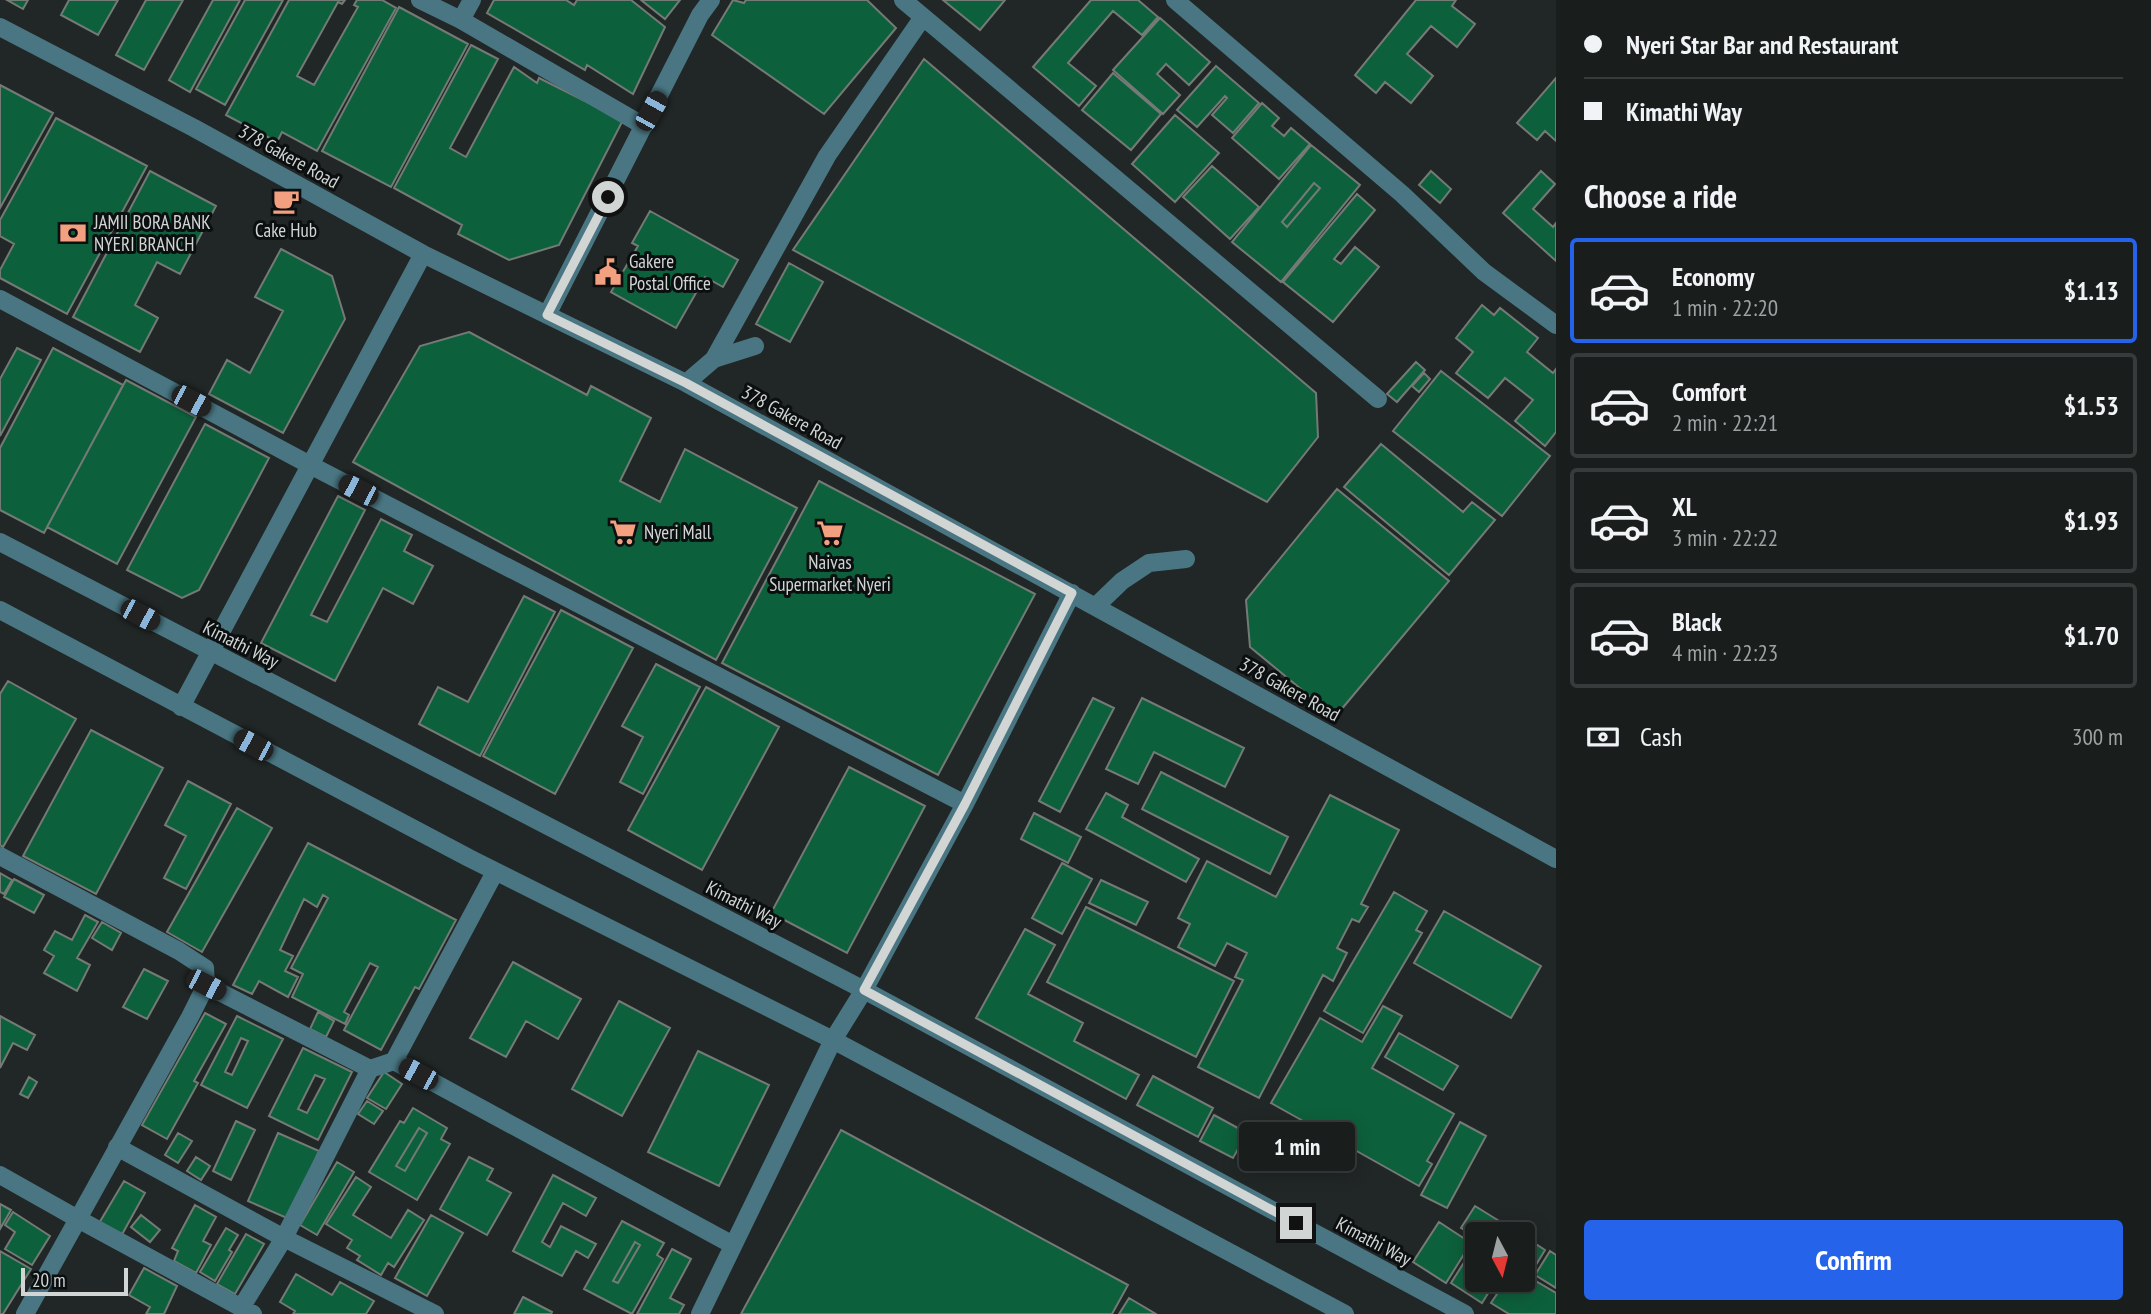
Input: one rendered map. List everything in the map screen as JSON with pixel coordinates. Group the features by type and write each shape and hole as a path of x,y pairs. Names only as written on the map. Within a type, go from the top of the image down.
{"street":[{"path":"420,0 461,20 644,126"},
{"path":"461,20 472,0"},
{"path":"547,315 700,15 711,0"},
{"path":"903,0 1378,399"},
{"path":"1175,0 1402,194 1484,272 1556,325"},
{"path":"686,383 714,359 827,156 923,17"},
{"name":"378 Gakere Road","path":"0,27 194,128 423,254 686,383 1556,859"},
{"path":"181,707 423,254"},
{"path":"0,299 310,465 965,804"},
{"path":"714,359 755,346"},
{"name":"Kimathi Way","path":"0,542 864,990 1465,1314"},
{"path":"1096,606 1122,580 1149,563 1186,559"},
{"path":"700,1314 833,1040 864,990 965,804 1072,593"},
{"path":"0,610 495,872 833,1040 1345,1314"},
{"path":"0,856 180,951 205,968 206,985 25,1314"},
{"path":"0,1175 247,1311 370,1069 394,1061 495,872"},
{"path":"206,985 370,1069"},
{"path":"394,1061 733,1245"},
{"path":"117,1147 284,1238 435,1314"}],"building":[{"path":"7,0 28,0 23,9"},
{"path":"69,0 118,0 98,35 61,15"},
{"path":"146,0 183,0 144,70 116,55"},
{"path":"213,0 240,0 190,92 169,80"},
{"path":"245,0 283,0 225,105 196,89"},
{"path":"289,0 345,0 342,4 338,2 297,76 314,85 358,7 354,5 357,0 382,0 396,8 317,151 282,132 277,142 226,115"},
{"path":"494,0 566,0 574,5 577,0 631,0 665,27 633,94 587,65 585,70 487,13"},
{"path":"641,0 680,0 665,19"},
{"path":"733,0 744,3 746,0 867,0 896,28 824,114 712,35"},
{"path":"943,0 1005,0 980,30"},
{"path":"1091,0 1138,0 1158,17 1142,35 1113,11 1068,63 1096,86 1079,106 1033,67"},
{"path":"1416,0 1456,0 1452,6 1475,24 1457,47 1431,26 1407,54 1433,76 1411,103 1385,82 1376,93 1355,75"},
{"path":"399,7 468,44 391,187 322,151"},
{"path":"1160,18 1210,62 1189,85 1166,64 1157,74 1180,95 1163,114 1113,70"},
{"path":"471,45 498,59 450,148 466,157 514,67 537,83 539,78 623,120 559,245 509,260 458,234 462,225 394,188"},
{"path":"924,59 1316,393 1318,437 1267,502 793,250"},
{"path":"1216,66 1259,103 1233,133 1212,115 1227,98 1225,96 1197,127 1177,110"},
{"path":"1113,73 1161,114 1131,150 1082,110"},
{"path":"1556,78 1556,141 1545,131 1537,140 1517,123"},
{"path":"0,85 53,113 0,208"},
{"path":"1262,103 1279,118 1272,126 1284,136 1291,128 1310,144 1279,179 1232,138"},
{"path":"1175,115 1219,153 1175,202 1132,164"},
{"path":"56,118 147,166 67,314 0,278 0,270 14,244 0,236 0,220"},
{"path":"1311,145 1360,185 1281,282 1232,242","holes":["1314,183 1320,188 1287,227 1282,222"]},
{"path":"1212,166 1259,207 1230,239 1183,197"},
{"path":"150,171 216,206 180,274 157,262 135,305 158,318 140,352 73,317"},
{"path":"1431,171 1451,189 1440,203 1419,185"},
{"path":"1541,171 1555,184 1533,209 1553,227 1556,223 1556,261 1503,213"},
{"path":"1314,183 1320,188 1287,227 1282,222"},
{"path":"1357,194 1375,210 1334,259 1341,264 1355,247 1379,267 1333,322 1283,282"},
{"path":"650,211 738,260 723,287 705,277 676,328 611,292 638,246 632,243"},
{"path":"281,249 332,276 345,319 283,433 209,394 227,360 250,373 283,311 255,297"},
{"path":"789,263 823,282 790,342 756,324"},
{"path":"1482,305 1494,315 1500,308 1538,338 1527,352 1553,373 1556,369 1556,432 1545,446 1515,421 1533,400 1505,378 1488,398 1456,373 1473,352 1456,338"},
{"path":"469,332 587,395 591,386 651,418 620,481 660,502 685,449 797,508 716,660 353,462 420,346"},
{"path":"17,348 41,360 0,436 0,379"},
{"path":"53,348 123,385 44,533 0,510 0,448"},
{"path":"1416,362 1425,370 1397,402 1387,394"},
{"path":"1441,371 1550,456 1502,516 1393,431"},
{"path":"1424,373 1430,379 1419,392 1412,386"},
{"path":"126,380 196,417 117,564 47,527"},
{"path":"205,424 269,458 199,590 182,598 127,570"},
{"path":"1381,444 1463,512 1472,502 1495,520 1449,575 1344,487"},
{"path":"819,481 1035,594 938,775 722,663"},
{"path":"1337,489 1449,581 1335,717 1250,647 1246,600"},
{"path":"338,496 365,510 311,615 327,622 381,519 412,535 404,551 433,566 413,604 383,588 335,681 261,643"},
{"path":"524,596 555,612 480,756 419,724 438,687 468,702"},
{"path":"561,610 633,648 555,794 483,756"},
{"path":"656,664 700,687 643,794 620,782 643,737 622,726"},
{"path":"8,681 76,719 3,847 0,845 0,694"},
{"path":"706,687 779,727 702,870 628,830"},
{"path":"1093,698 1114,708 1060,812 1039,801"},
{"path":"1142,698 1244,748 1225,787 1154,752 1138,784 1106,769"},
{"path":"91,730 163,768 96,894 23,856"},
{"path":"849,767 925,806 847,953 771,913"},
{"path":"1161,772 1288,837 1270,874 1142,809"},
{"path":"188,781 231,804 186,889 164,878 186,836 165,825"},
{"path":"1106,793 1128,805 1122,817 1199,859 1186,882 1086,829"},
{"path":"1330,795 1399,830 1361,904 1368,907 1359,922 1352,919 1337,948 1347,953 1333,981 1323,975 1259,1098 1198,1067 1243,980 1235,977 1247,953 1227,943 1215,966 1178,947 1190,924 1178,918 1207,861 1276,897"},
{"path":"237,808 272,828 202,952 167,932"},
{"path":"1034,813 1081,837 1068,863 1021,839"},
{"path":"308,843 456,920 419,989 415,987 381,1050 344,1030 378,967 370,963 344,1012 349,1015 345,1024 292,997 303,974 291,968 328,898 323,895 317,907 304,899 280,950 293,956 285,971 298,977 288,997 259,981 252,994 233,985"},
{"path":"1062,863 1092,879 1062,934 1032,918"},
{"path":"0,873 12,880 4,894 0,892"},
{"path":"14,879 44,895 34,913 4,897"},
{"path":"1101,880 1148,902 1136,925 1089,903"},
{"path":"1394,892 1427,911 1416,930 1422,933 1363,1033 1324,1011"},
{"path":"1086,907 1234,981 1196,1057 1047,982"},
{"path":"1444,911 1541,966 1511,1018 1414,963"},
{"path":"85,915 98,922 77,958 90,965 77,991 44,973 54,956 44,950 55,931 72,940"},
{"path":"102,922 121,933 112,950 92,938"},
{"path":"1025,929 1055,945 1028,994 1083,1023 1074,1041 1139,1075 1126,1099 976,1018"},
{"path":"513,962 581,999 558,1039 526,1021 506,1057 470,1038"},
{"path":"144,969 168,981 147,1019 123,1007"},
{"path":"619,1001 670,1028 622,1116 572,1089"},
{"path":"1383,1006 1402,1016 1372,1068 1454,1114 1427,1161 1432,1164 1419,1186 1271,1103 1320,1018 1362,1042"},
{"path":"318,1012 334,1021 326,1037 310,1029"},
{"path":"205,1013 226,1024 194,1081 198,1083 167,1139 142,1125"},
{"path":"0,1016 35,1035 27,1050 13,1043 0,1068"},
{"path":"237,1016 283,1039 247,1108 201,1085","holes":["241,1038 248,1041 232,1075 225,1072"]},
{"path":"1399,1033 1458,1066 1443,1090 1385,1057"},
{"path":"303,1048 352,1072 318,1140 269,1116","holes":["315,1075 325,1079 307,1113 298,1109"]},
{"path":"698,1051 769,1085 719,1186 648,1152"},
{"path":"384,1072 402,1084 386,1109 367,1098"},
{"path":"1153,1076 1213,1108 1198,1137 1137,1105"},
{"path":"29,1077 37,1082 28,1098 20,1094"},
{"path":"367,1101 383,1111 374,1124 358,1114"},
{"path":"413,1108 447,1128 441,1139 450,1144 417,1200 369,1172 400,1121 404,1123","holes":["419,1128 427,1133 405,1171 396,1166"]},
{"path":"1214,1115 1247,1133 1233,1158 1200,1141"},
{"path":"236,1121 255,1130 231,1180 213,1171"},
{"path":"1460,1122 1486,1136 1447,1208 1421,1195"},
{"path":"419,1128 427,1133 405,1171 396,1166"},
{"path":"841,1130 1128,1285 1112,1314 741,1314"},
{"path":"178,1133 192,1141 178,1163 165,1155"},
{"path":"278,1133 319,1151 289,1219 248,1201"},
{"path":"196,1157 210,1166 201,1180 187,1171"},
{"path":"469,1157 493,1169 487,1180 511,1193 487,1235 440,1209"},
{"path":"337,1162 354,1172 317,1235 300,1225"},
{"path":"553,1175 596,1198 586,1216 563,1203 542,1242 550,1247 561,1226 596,1244 588,1258 576,1251 562,1276 513,1251"},
{"path":"356,1177 371,1187 353,1215 391,1238 408,1210 424,1220 394,1267 388,1263 381,1275 357,1260 360,1256 347,1248 352,1240 326,1224"},
{"path":"124,1181 145,1193 120,1238 98,1225"},
{"path":"0,1204 11,1210 0,1229"},
{"path":"195,1205 216,1217 203,1241 211,1245 196,1273 174,1261 178,1251 172,1248"},
{"path":"1475,1206 1501,1222 1465,1222 1465,1230 1461,1228"},
{"path":"13,1212 50,1236 32,1265 5,1249 15,1232 5,1225"},
{"path":"141,1215 160,1230 150,1242 131,1227"},
{"path":"431,1215 463,1233 427,1296 395,1278"},
{"path":"622,1221 664,1243 657,1255 663,1259 632,1314 584,1289","holes":["635,1242 640,1245 618,1283 613,1281"]},
{"path":"1439,1222 1465,1239 1465,1253 1446,1283 1413,1262"},
{"path":"226,1228 238,1235 229,1250 232,1252 215,1281 200,1272"},
{"path":"246,1234 264,1244 235,1294 217,1284"},
{"path":"635,1242 640,1245 618,1283 613,1281"},
{"path":"1535,1243 1545,1250 1535,1264"},
{"path":"672,1249 691,1259 670,1298 684,1305 679,1314 637,1314"},
{"path":"0,1251 31,1269 3,1314 0,1314"},
{"path":"1550,1251 1556,1255 1556,1288 1535,1275"},
{"path":"1465,1261 1465,1292 1489,1292 1482,1303 1451,1283"},
{"path":"144,1268 177,1286 164,1314 146,1314 150,1307 129,1295"},
{"path":"296,1274 332,1295 340,1282 374,1301 366,1314 293,1314 295,1311 280,1302"},
{"path":"1535,1281 1556,1293 1556,1314 1509,1314 1491,1303 1498,1292 1535,1292"},
{"path":"523,1297 552,1312 551,1314 514,1314"},
{"path":"1129,1298 1156,1314 1119,1314"}],"place":[{"name":"Cake Hub","path":"286,201"},
{"name":"JAMII BORA BANK NYERI BRANCH","path":"73,233"},
{"name":"Gakere Postal Office","path":"608,272"},
{"name":"Nyeri Mall","path":"623,532"},
{"name":"Naivas Supermarket Nyeri","path":"830,533"}],"route":[{"path":"608,197 547,315 686,383 1072,593 965,804 864,990 1296,1223"}]}
